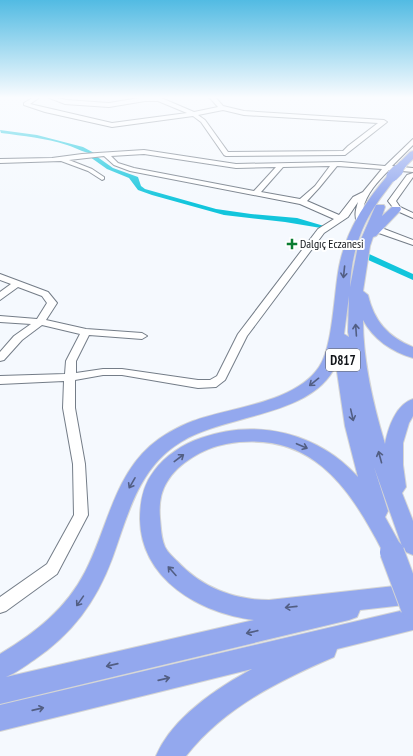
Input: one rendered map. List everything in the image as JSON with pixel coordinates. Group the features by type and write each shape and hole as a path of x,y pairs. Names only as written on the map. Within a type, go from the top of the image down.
{"highway":[{"name":"D817","path":"411,541 386,477 364,397 358,359 355,325 355,298 364,242 372,221 383,201 405,171 413,154"},
{"name":"D817","path":"405,171 380,190 360,220 352,237 345,264 341,322 343,356 348,396 366,473 391,548 411,616"},
{"path":"364,242 395,207"},
{"path":"358,273 361,300 366,316 376,330 381,334 390,341 413,353"},
{"path":"0,667 41,642 65,621 84,594 101,562 120,508 131,485 144,464 161,447 184,432 209,422 277,402 302,392 318,381 327,369 334,352 342,294"},
{"path":"411,541 398,498 394,470 394,440 399,422 413,405"},
{"path":"391,548 369,506 352,483 335,466 313,450 290,441 264,435 234,436 210,441 189,450 171,464 156,484 149,504 150,529 157,554 174,574 197,593 225,604 259,610 413,594"},
{"path":"0,691 413,594"},
{"path":"0,718 411,616"},
{"path":"170,756 174,748 204,715 241,689 285,665 411,616"}],"street":[{"path":"211,132 226,154 345,153 350,147 370,132"},
{"path":"413,142 395,207 413,216"},
{"path":"0,161 105,154 149,153 236,166 334,164 405,171"},
{"path":"105,154 116,164 132,170 302,202 330,213 340,219"},
{"path":"0,158 82,156"},
{"path":"61,158 90,170 102,178"},
{"path":"256,193 282,164"},
{"path":"302,202 317,187 334,164"},
{"path":"0,380 71,377 103,372 122,372 198,384 212,384 221,378 242,336 321,231 345,215 358,197 366,194 405,171"},
{"path":"360,220 358,210 360,202 366,194"},
{"path":"376,229 413,243"},
{"path":"0,277 45,294 52,303 40,322 18,338 0,358"},
{"path":"0,297 18,283"},
{"path":"0,319 40,322 86,332 142,336"},
{"path":"0,606 52,569 81,515 78,464 69,408 68,390 75,351 86,332"}],"water":[{"path":"17,132 37,135 83,147 96,154 51,141 1,133"},
{"path":"96,156 113,168 138,177 141,186 145,189 216,209 297,218 324,226 321,228 224,215 152,195 138,190 129,178 107,169 90,157"},
{"path":"367,253 413,274 413,280 366,259"}],"place":[{"name":"Dalgıç Eczanesi","path":"292,244"}]}
